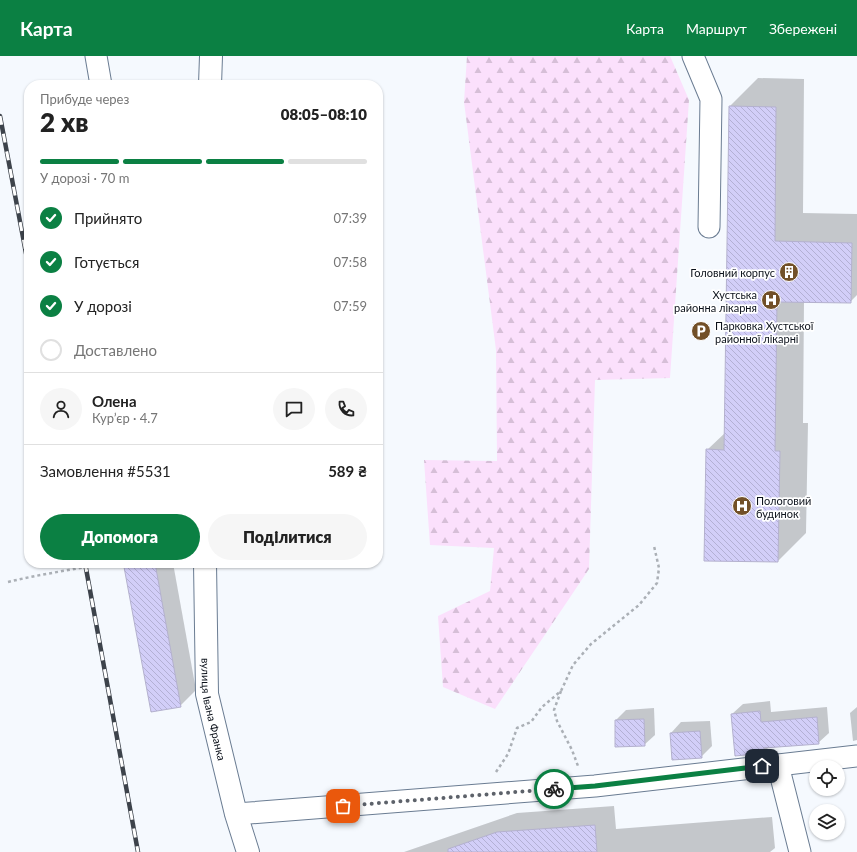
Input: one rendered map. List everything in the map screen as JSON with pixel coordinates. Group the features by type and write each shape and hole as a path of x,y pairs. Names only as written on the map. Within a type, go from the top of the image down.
{"main road":[{"path":"210,80 211,56"},
{"name":"вулиця Івана Франка","path":"205,568 207,694 236,814 248,852"}],"street":[{"path":"96,56 100,80"},
{"path":"693,56 711,99 709,227"},
{"path":"236,814 595,786 857,756"},
{"path":"778,765 800,852"}],"path":[{"path":"595,786 580,772 572,750 557,721 554,710 561,691 574,665 591,644 639,605 657,583 659,568 654,546"},
{"path":"8,582 40,574 81,568"},
{"path":"480,795 508,754 517,728 531,722 542,707 561,691"}],"green space":[{"path":"467,56 670,56 689,100 670,378 595,380 589,569 495,709 443,687 438,616 490,591 494,548 430,545 424,460 497,461 496,350 464,102"}],"building":[{"name":"Головний корпус","path":"729,106 776,107 775,241 852,243 851,303 777,302 775,451 780,451 778,562 704,561 706,449 724,450"},
{"path":"124,568 156,568 181,707 151,712"},
{"path":"760,711 761,722 817,717 819,744 764,748 764,753 735,756 731,714"},
{"path":"644,719 645,746 615,747 615,720"},
{"path":"700,731 702,758 672,760 670,733"},
{"path":"595,825 597,852 448,852 448,849 497,832"}],"railway":[{"path":"0,116 24,243"},
{"path":"86,568 138,852"}],"way so far":[{"path":"343,806 554,789"}],"place":[{"name":"Головний корпус","path":"789,272"},
{"name":"Хустська районна лікарня","path":"771,300"},
{"name":"Парковка Хустської районної лікарні","path":"701,331"},
{"name":"Пологовий будинок","path":"742,506"}],"route":[{"path":"554,789 595,786 762,766"}]}
